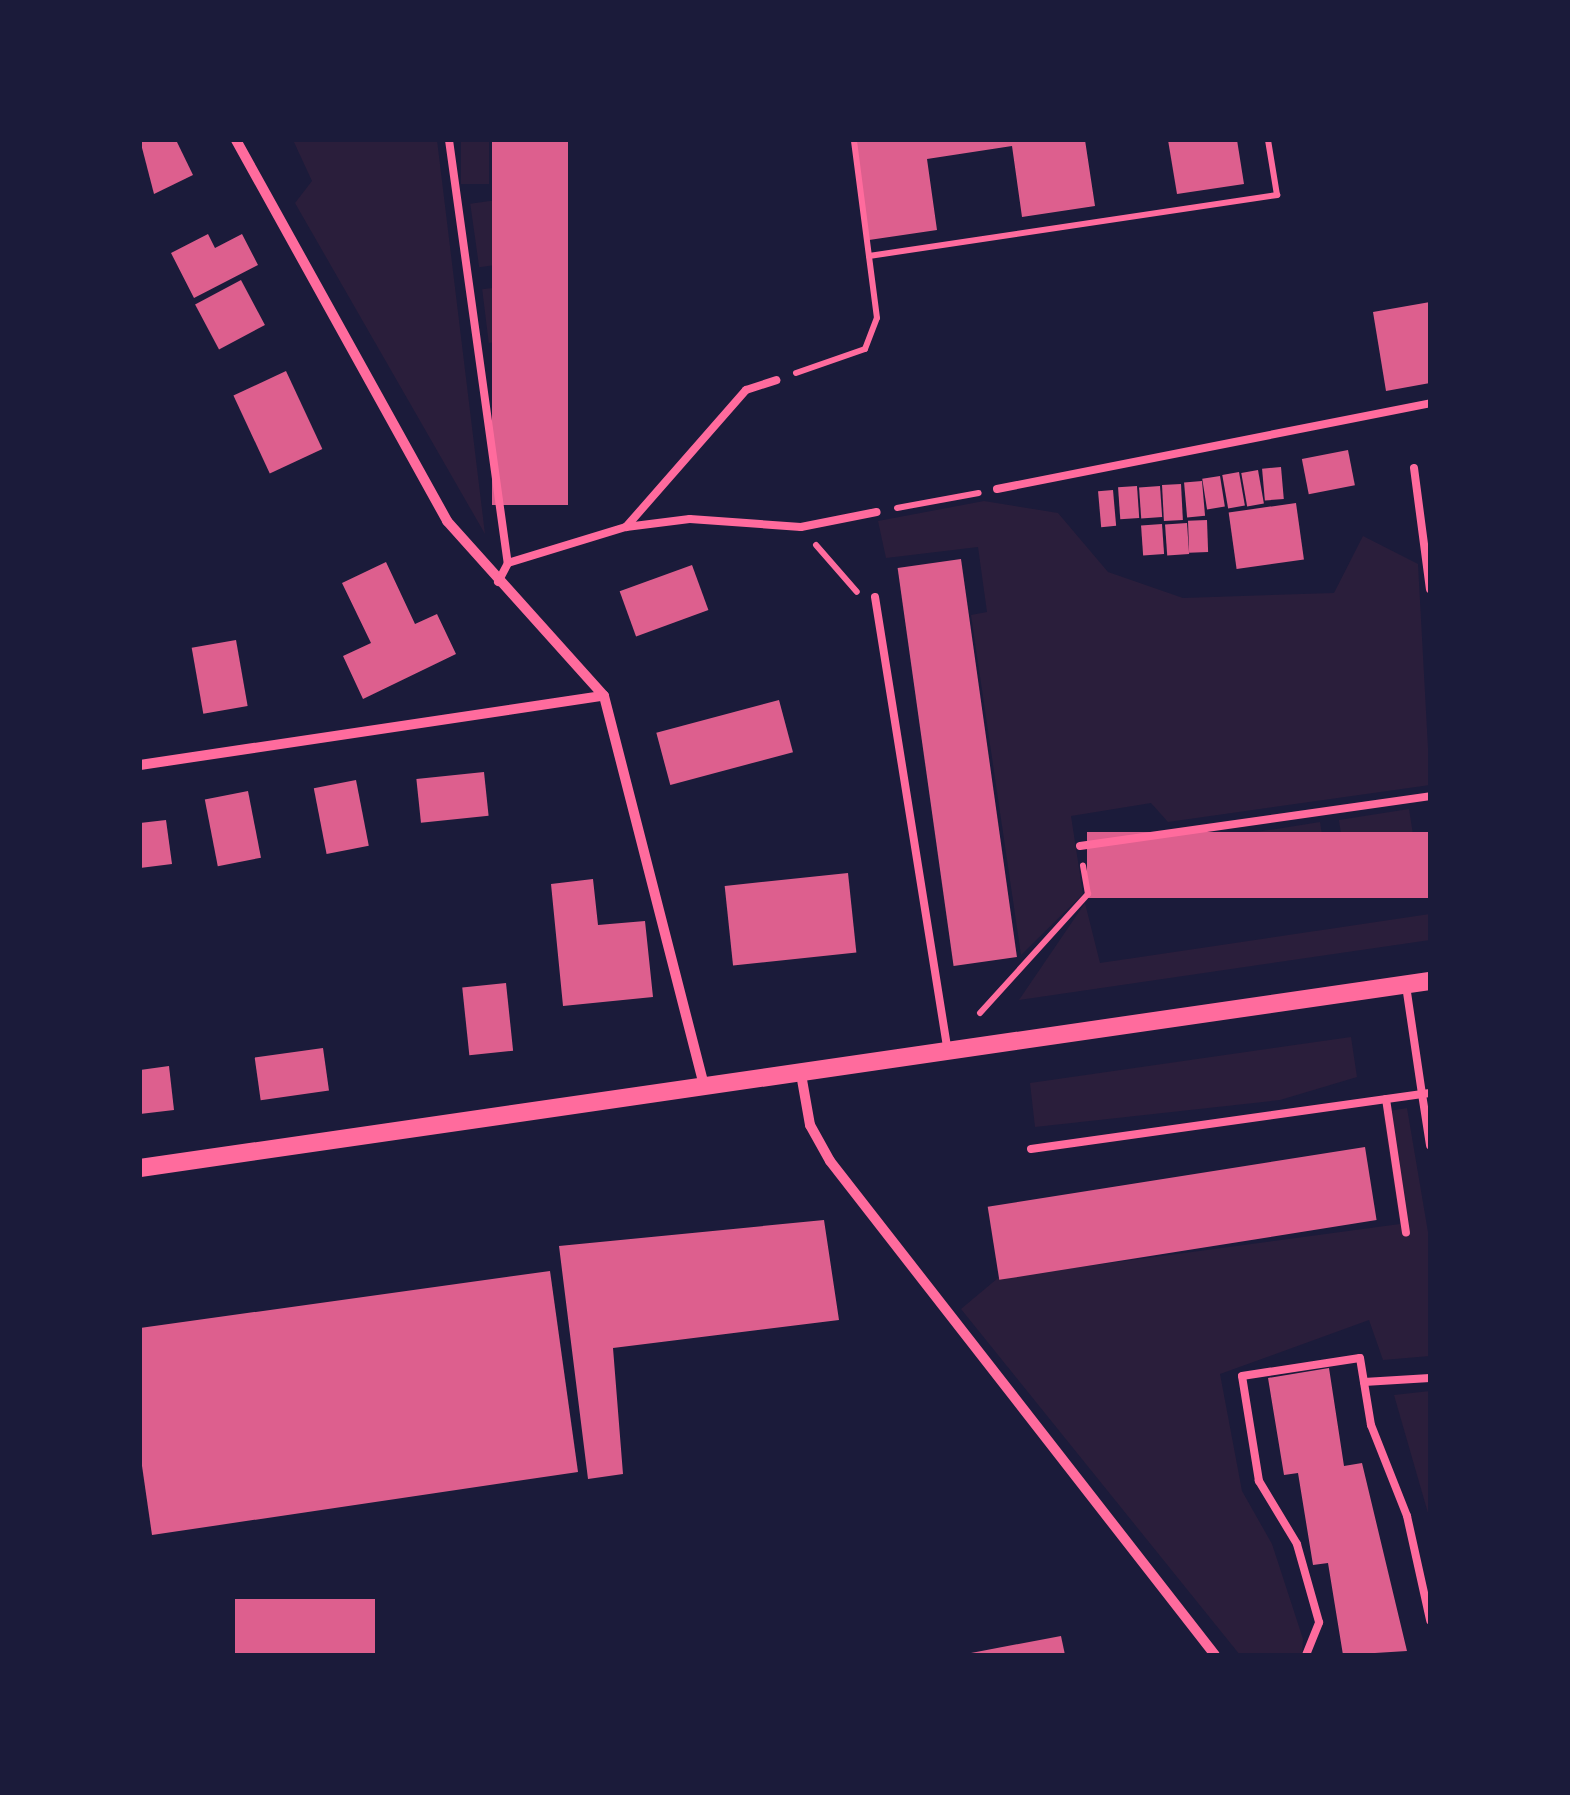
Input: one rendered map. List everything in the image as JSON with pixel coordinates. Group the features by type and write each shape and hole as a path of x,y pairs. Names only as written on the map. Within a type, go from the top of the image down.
{"street":[{"path":"236,140 447,521 604,696 704,1086"},
{"path":"140,765 604,696"},
{"path":"140,1168 1430,981"},
{"path":"800,1074 810,1124 830,1161 1215,1655"}],"lane":[{"path":"448,140 508,563 498,582"},
{"path":"626,527 746,390 776,380"},
{"path":"997,489 1430,403"},
{"path":"1414,468 1430,589"},
{"path":"508,563 626,527 690,519 801,526 876,512"},
{"path":"875,597 948,1053"},
{"path":"1080,846 1430,796"},
{"path":"1406,984 1426,1094 1430,1145"},
{"path":"1031,1148 1426,1094"},
{"path":"1386,1099 1406,1232"},
{"path":"1306,1655 1319,1622 1297,1544 1259,1481 1242,1376 1360,1358 1430,1620"},
{"path":"1364,1382 1430,1378"}],"path":[{"path":"776,380 865,349 877,318 854,140"},
{"path":"869,256 1277,195 1268,140"},
{"path":"876,512 997,489"},
{"path":"801,526 862,599 875,597"},
{"path":"980,1012 1088,894 1080,846"}],"shaded area":[{"path":"293,140 437,140 485,534 295,203 312,181"},
{"path":"461,140 489,140 489,184 461,184"},
{"path":"497,200 506,263 479,267 470,204"},
{"path":"509,286 516,340 489,343 482,289"},
{"path":"519,363 530,439 503,443 492,367"},
{"path":"984,501 1058,513 1108,572 1183,598 1334,593 1363,536 1418,564 1430,785 1168,822 1151,803 1071,816 1083,894 1021,955 971,615 987,612 978,547 886,558 878,521"},
{"path":"1409,809 1413,834 1343,845 1339,820"},
{"path":"1320,822 1324,847 1254,858 1250,833"},
{"path":"1231,835 1235,861 1165,872 1161,846"},
{"path":"1085,903 1100,963 1430,914 1430,940 1019,1000"},
{"path":"1351,1037 1357,1077 1280,1100 1035,1127 1030,1083"},
{"path":"1407,1108 1430,1244 1430,1356 1383,1360 1369,1320 1220,1374 1242,1491 1272,1544 1303,1639 1302,1655 1240,1655 961,1309 998,1278 1400,1224 1383,1112"},
{"path":"1430,1391 1430,1520 1394,1395"}],"building":[{"path":"140,140 176,140 193,175 154,194"},
{"path":"492,140 568,140 568,505 492,505"},
{"path":"854,140 1085,140 1095,206 1022,217 1012,146 927,159 937,230 869,240"},
{"path":"1168,140 1237,140 1244,184 1177,194"},
{"path":"208,234 215,248 242,234 258,265 194,298 171,253"},
{"path":"241,280 265,325 219,349 195,304"},
{"path":"1430,302 1430,383 1386,391 1373,312"},
{"path":"286,371 322,449 270,473 233,396"},
{"path":"1348,450 1355,485 1309,494 1302,459"},
{"path":"1281,467 1284,499 1265,501 1262,469"},
{"path":"1258,470 1264,503 1247,506 1241,473"},
{"path":"1239,472 1245,505 1228,508 1222,475"},
{"path":"1220,476 1225,507 1207,509 1202,479"},
{"path":"1202,481 1205,516 1187,517 1184,483"},
{"path":"1181,484 1183,520 1164,521 1162,485"},
{"path":"1137,486 1139,518 1120,519 1118,487"},
{"path":"1160,486 1162,517 1141,518 1139,487"},
{"path":"1113,490 1116,526 1101,527 1098,491"},
{"path":"1296,503 1304,559 1237,569 1229,512"},
{"path":"1207,520 1208,552 1189,553 1188,521"},
{"path":"1187,523 1189,554 1167,555 1165,525"},
{"path":"1162,524 1164,554 1143,555 1141,525"},
{"path":"961,559 1017,957 954,966 898,568"},
{"path":"386,562 415,624 437,614 456,654 363,699 343,656 371,643 342,583"},
{"path":"692,565 708,610 636,636 620,591"},
{"path":"236,640 248,706 203,714 192,648"},
{"path":"779,700 793,752 670,785 656,733"},
{"path":"484,772 489,816 421,823 416,779"},
{"path":"356,780 369,846 327,854 314,788"},
{"path":"248,791 261,858 218,866 205,799"},
{"path":"166,820 172,864 140,868 140,823"},
{"path":"1087,832 1430,832 1430,898 1087,898"},
{"path":"848,873 856,953 733,966 725,886"},
{"path":"593,879 598,925 645,921 653,997 563,1006 551,884"},
{"path":"506,983 513,1051 469,1055 462,988"},
{"path":"323,1048 329,1091 261,1100 255,1058"},
{"path":"169,1066 174,1110 140,1114 140,1070"},
{"path":"1365,1147 1377,1220 999,1280 988,1207"},
{"path":"824,1220 839,1320 613,1348 623,1474 588,1479 559,1246"},
{"path":"550,1271 578,1472 152,1535 140,1452 140,1328"},
{"path":"1329,1368 1344,1466 1362,1463 1407,1651 1343,1655 1328,1563 1313,1565 1298,1473 1284,1475 1268,1378"},
{"path":"235,1599 375,1599 375,1655 235,1655"},
{"path":"1061,1636 1065,1655 971,1653"}]}
